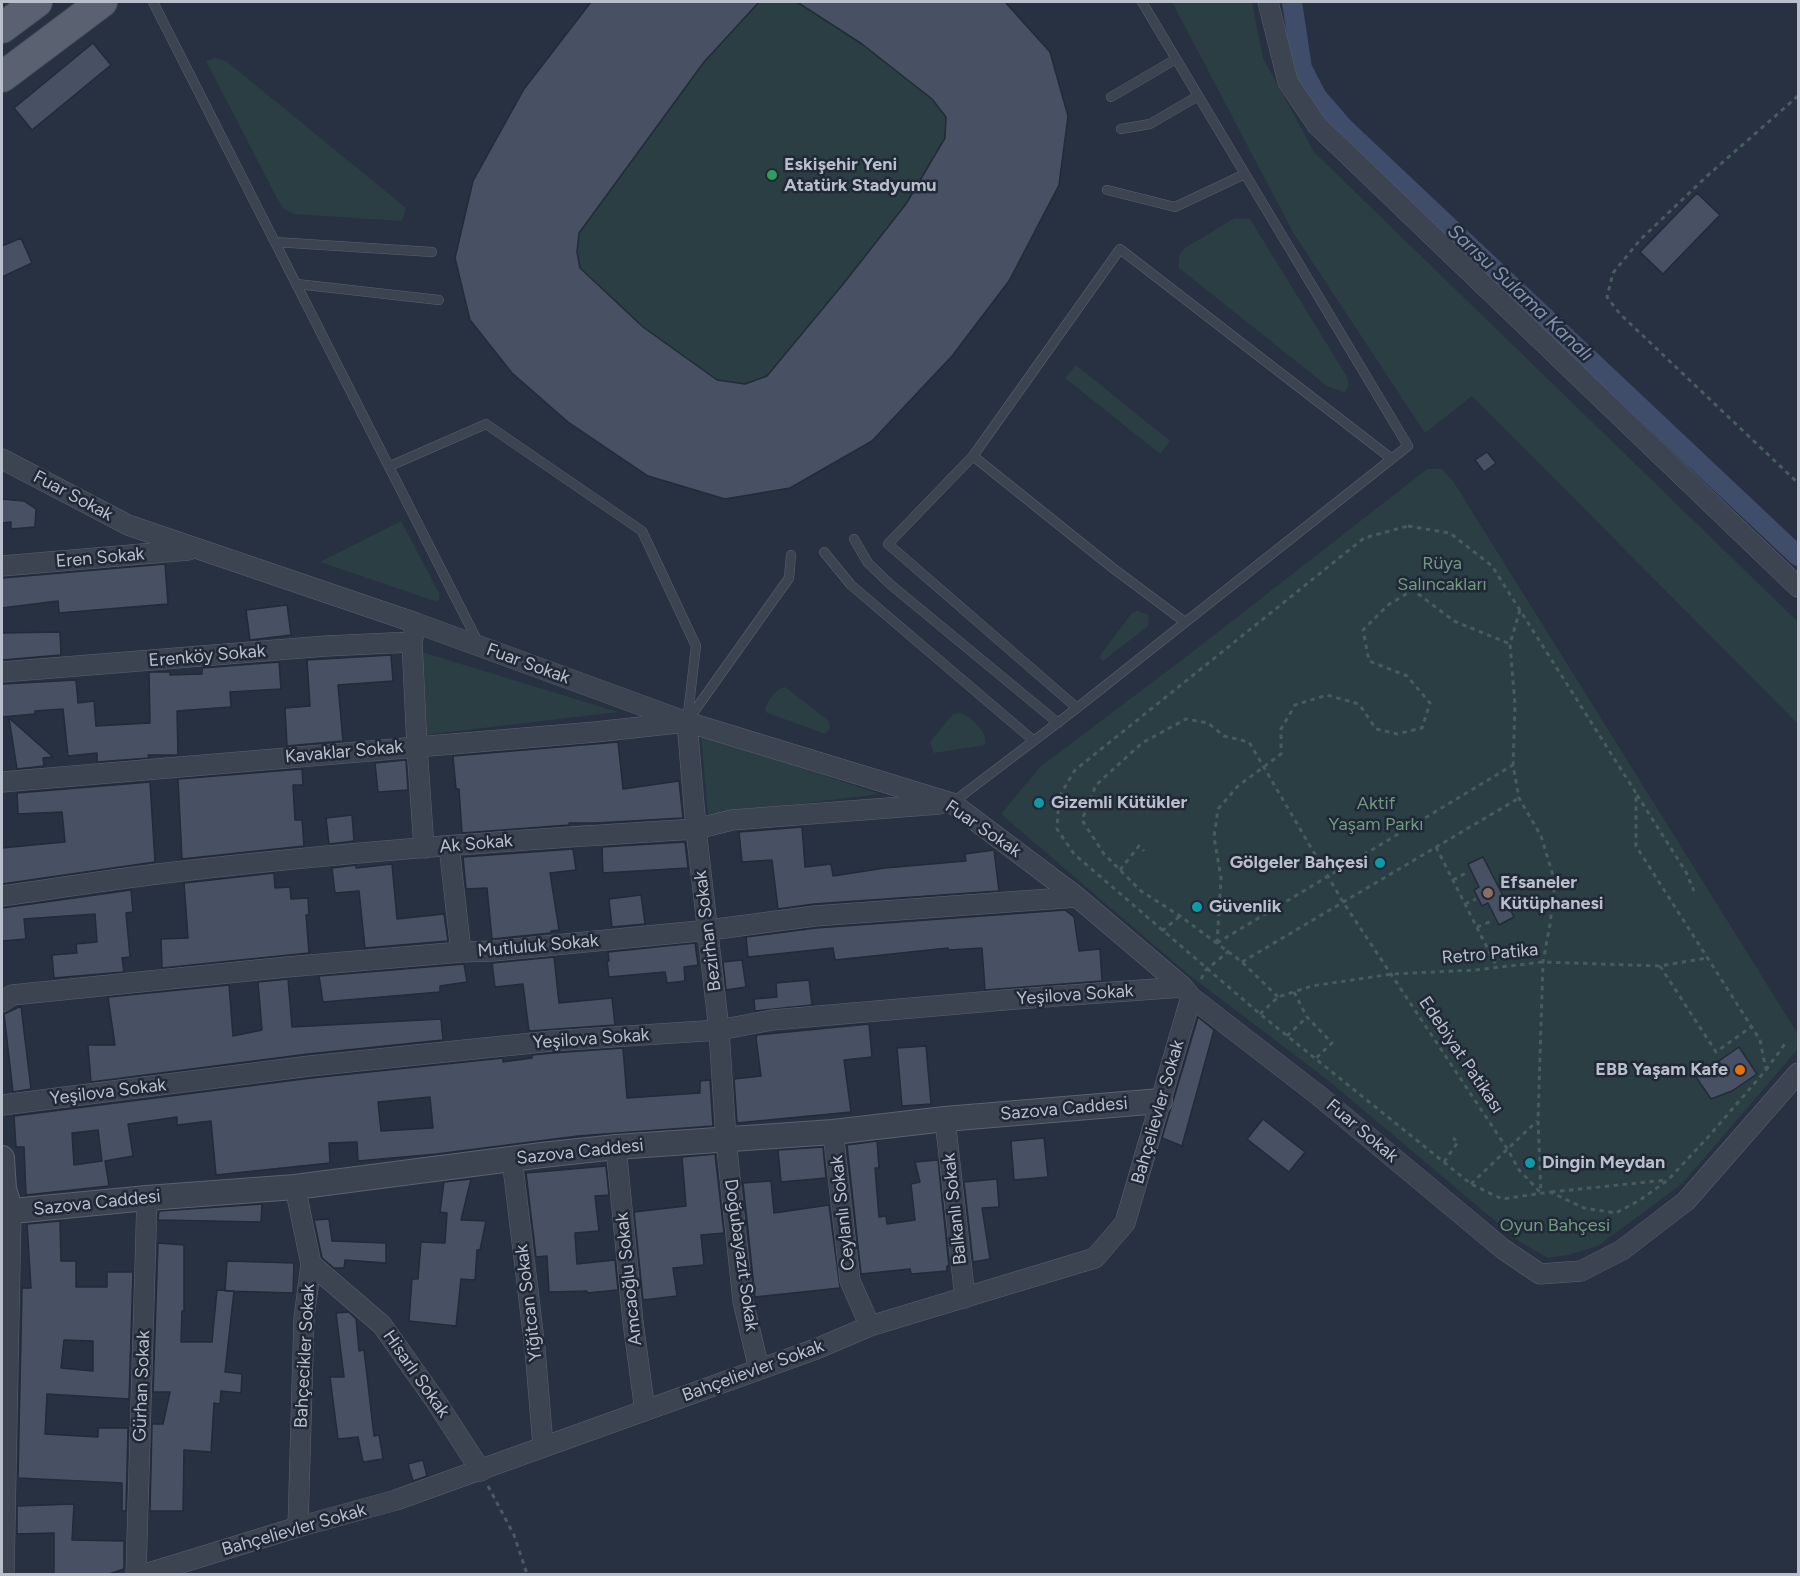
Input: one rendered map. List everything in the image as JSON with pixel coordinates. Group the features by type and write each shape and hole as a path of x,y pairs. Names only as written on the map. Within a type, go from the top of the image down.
{"main road":[{"path":"2,28 37,2"},
{"path":"2,77 102,2"}],"street":[{"path":"1268,2 1288,82 1317,125 1798,587"},
{"name":"Fuar Sokak","path":"2,459 128,525 198,549 414,633 480,646 687,722 952,803 1077,897 1187,992 1318,1095 1503,1249 1539,1274 1581,1271 1622,1250 1686,1201 1798,1073"},
{"name":"Eren Sokak","path":"2,566 198,549"},
{"path":"414,633 417,747 424,848"},
{"name":"Erenköy Sokak","path":"2,672 326,646 414,633"},
{"name":"Kavaklar Sokak","path":"2,782 595,732 687,722"},
{"name":"Bezirhan Sokak","path":"687,722 696,829 719,1030 726,1140"},
{"name":"Ak Sokak","path":"2,896 159,874 424,848 696,829 732,820 952,803"},
{"path":"449,846 461,952"},
{"name":"Mutluluk Sokak","path":"2,1002 12,995 287,967 493,951 709,930 815,916 1077,897"},
{"name":"Yeşilova Sokak","path":"2,1106 310,1066 552,1041 719,1030 772,1020 1005,1000 1187,992"},
{"name":"Bahçelievler Sokak","path":"145,1575 298,1527 396,1500 816,1349 870,1326 1095,1258 1125,1223 1160,1101 1187,992"},
{"name":"Sazova Caddesi","path":"6,1212 295,1187 616,1147 833,1132 945,1119 1160,1101"},
{"name":"Balkanlı Sokak","path":"945,1119 965,1298"},
{"name":"Ceylanlı Sokak","path":"833,1132 850,1281 870,1326"},
{"name":"Doğubayazıt Sokak","path":"726,1140 743,1301 759,1369"},
{"name":"Amcaoğlu Sokak","path":"616,1147 633,1322 645,1411"},
{"path":"2,1158 6,1212 4,1575"},
{"name":"Yiğitcan Sokak","path":"512,1159 535,1349 543,1446"},
{"name":"Bahçecikler Sokak","path":"295,1187 311,1264 304,1318 298,1527"},
{"name":"Gürhan Sokak","path":"136,1575 147,1198"},
{"name":"Hisarlı Sokak","path":"311,1264 382,1325 437,1402 481,1471"}],"lane":[{"path":"153,2 480,646"},
{"path":"952,803 1058,723 1408,446 1142,2"},
{"path":"1111,97 1176,59"},
{"path":"1121,129 1150,124 1198,96"},
{"path":"1107,190 1175,207 1245,174"},
{"path":"275,242 432,252"},
{"path":"1077,708 888,544 973,456 1120,249 1392,459"},
{"path":"297,284 439,300"},
{"path":"390,466 486,424 642,531 696,646 687,722"},
{"path":"973,456 1114,569 1185,622"},
{"path":"854,539 868,563 891,585 1058,723"},
{"path":"824,552 851,585 1034,741"},
{"path":"687,722 789,578 791,555"}],"path":[{"path":"1798,96 1707,176 1640,240 1613,273 1607,297 1620,314 1798,483"},
{"path":"1668,1180 1502,1199 1472,1184 1206,970 1074,854 1057,829 1059,797 1075,770 1364,538 1408,526 1450,533 1492,566 1686,872 1694,891"},
{"path":"1217,943 1221,878 1214,837 1218,809 1238,786 1281,754 1281,729 1295,705 1327,695 1359,704 1376,729 1397,734 1422,728 1430,703 1407,676 1369,661 1363,630 1388,604 1413,590 1454,621 1510,644"},
{"path":"1520,610 1510,644 1515,705 1514,765 1519,798 1541,836 1555,882 1543,962 1538,1120 1540,1193"},
{"name":"Edebiyat Patikası","path":"1120,870 1104,854 1082,820 1096,785 1142,743 1186,719 1208,723 1224,736 1249,742 1343,902 1519,1170 1540,1193"},
{"path":"1217,943 1514,765"},
{"path":"1636,793 1636,846 1760,1040 1766,1070"},
{"path":"1242,962 1519,798"},
{"path":"1144,851 1139,846 1120,870 1141,891 1229,951 1278,997 1260,1014"},
{"path":"1436,847 1497,967"},
{"path":"1453,879 1468,872"},
{"path":"1465,904 1476,899"},
{"path":"1162,931 1180,916"},
{"path":"1477,927 1492,921"},
{"path":"1206,970 1229,951"},
{"name":"Retro Patika","path":"1278,997 1312,986 1392,974 1543,962 1660,966 1707,958"},
{"path":"1660,966 1716,1052 1752,1027"},
{"path":"1294,992 1307,1017 1332,1043 1316,1059"},
{"path":"1287,1036 1307,1017"},
{"path":"1550,1192 1584,1208 1616,1214 1640,1200 1668,1180 1709,1136 1788,1041"},
{"path":"1472,1184 1538,1120"},
{"path":"1444,1162 1458,1142 1453,1138"},
{"path":"481,1471 514,1535 527,1575"}],"green space":[{"name":"Eskişehir Yeni Atatürk Stadyumu","path":"591,2 1005,2 1050,52 1068,116 1059,185 1009,281 952,356 872,441 790,488 725,499 648,476 568,422 512,373 470,320 455,258 473,181 524,89"},
{"path":"1172,2 1252,2 1263,58 1314,152 1798,622 1798,724 1472,396 1425,433 1294,234"},
{"path":"215,58 226,61 406,208 402,221 294,214 284,209 206,61"},
{"path":"1235,218 1250,219 1346,375 1348,385 1344,392 1327,386 1179,268 1179,256 1185,248"},
{"path":"1076,365 1170,441 1160,454 1065,378"},
{"name":"Aktif Yaşam Parkı","path":"1427,469 1442,469 1453,481 1798,1034 1798,1049 1682,1184 1598,1246 1568,1255 1548,1258 1520,1242 1329,1081 1189,975 1001,814 1040,767 1195,650"},
{"path":"401,521 439,593 439,600 435,601 320,562"},
{"path":"1137,611 1149,615 1148,626 1103,661 1100,658 1101,654 1132,613"},
{"path":"422,652 618,712 424,735"},
{"path":"785,687 829,721 830,728 826,734 767,713 765,709 770,699 778,690"},
{"path":"958,713 978,725 984,735 985,745 934,753 930,742 953,714"},
{"path":"701,735 880,794 708,815"}],"building":[{"name":"Eskişehir Yeni Atatürk Stadyumu","path":"591,2 759,2 704,62 579,233 577,252 580,268 643,327 717,380 745,384 767,376 844,283 906,204 945,138 946,117 932,99 862,44 797,2 1005,2 1050,52 1068,116 1059,185 1009,281 952,356 872,441 790,488 725,499 648,476 568,422 512,373 470,320 455,258 473,181 524,89"},
{"path":"93,43 111,65 32,130 14,108"},
{"path":"1697,193 1720,215 1663,274 1640,252"},
{"path":"21,238 32,263 2,277 2,246"},
{"path":"1487,452 1496,463 1484,472 1475,460"},
{"path":"2,499 24,501 36,509 35,527 11,529 11,522 2,523"},
{"path":"165,564 168,604 59,613 58,601 2,608 2,578"},
{"path":"287,605 291,635 250,640 246,610"},
{"path":"60,632 61,655 2,660 2,633"},
{"path":"391,655 393,681 338,685 343,741 287,746 285,708 310,706 307,660"},
{"path":"279,662 281,689 230,692 231,707 177,711 178,755 148,755 149,758 97,762 97,753 68,756 63,709 2,717 2,684 76,680 78,703 94,701 96,726 150,723 149,672 170,672 170,675 202,674 202,668"},
{"path":"9,718 53,757 43,758 44,766 17,769"},
{"path":"618,742 623,789 679,781 683,818 569,823 569,825 462,833 459,789 456,789 453,756"},
{"path":"406,760 408,790 378,792 375,763"},
{"path":"302,769 303,785 293,785 295,820 302,820 304,846 182,859 178,779"},
{"path":"150,782 155,862 2,884 2,848 65,842 62,812 18,814 17,793"},
{"path":"352,815 354,841 329,844 326,818"},
{"path":"802,827 805,867 831,864 833,876 885,868 966,861 965,854 994,850 999,891 814,904 778,909 772,860 742,862 739,832"},
{"path":"685,842 688,868 603,873 602,847"},
{"path":"573,849 576,870 550,873 559,930 551,931 551,933 492,939 487,888 466,889 463,857"},
{"path":"1483,857 1514,917 1499,925 1488,903 1482,906 1474,890 1479,887 1468,864"},
{"path":"392,864 397,919 444,914 448,941 365,948 359,891 335,893 332,868"},
{"path":"274,873 275,888 290,887 291,899 308,898 309,915 306,915 309,953 162,968 161,939 188,938 184,883"},
{"path":"131,890 133,912 126,913 130,957 122,958 124,972 54,978 52,955 77,953 76,944 97,942 95,914 24,919 26,939 2,941 2,908"},
{"path":"641,895 645,924 612,927 609,899"},
{"path":"1065,910 1074,917 1079,951 1100,949 1102,981 985,990 982,948 949,950 948,948 835,960 833,948 748,957 746,937 816,928"},
{"path":"695,943 698,965 684,967 685,981 667,983 665,972 609,977 608,952"},
{"path":"554,957 559,1003 612,998 615,1025 529,1031 523,984 495,987 492,963"},
{"path":"742,960 746,987 726,990 723,962"},
{"path":"464,964 467,982 440,986 440,992 323,1002 319,976"},
{"path":"288,979 292,1027 441,1019 443,1040 308,1054 91,1082 88,1045 115,1045 108,997 229,985 233,1036 262,1030 258,982"},
{"path":"809,980 812,1005 755,1011 754,999 777,997 776,983"},
{"path":"21,1006 31,1089 13,1092 4,1014"},
{"path":"1198,1017 1214,1030 1182,1146 1162,1138"},
{"path":"869,1024 872,1057 844,1060 851,1112 737,1123 734,1079 761,1076 757,1035"},
{"path":"926,1046 931,1104 902,1106 897,1048"},
{"name":"EBB Yaşam Kafe","path":"1739,1047 1757,1074 1732,1091 1711,1099 1696,1077"},
{"path":"623,1048 627,1098 700,1093 700,1081 710,1080 713,1126 578,1136 437,1154 358,1161 357,1142 329,1143 330,1163 216,1175 211,1121 177,1125 177,1117 128,1124 133,1156 105,1161 109,1186 26,1195 24,1147 16,1147 14,1116 311,1078 503,1058 503,1062 532,1058 532,1055","holes":["430,1097 433,1128 381,1131 378,1102","98,1130 102,1161 74,1165 72,1133"]},
{"path":"1263,1119 1305,1152 1289,1172 1247,1139"},
{"path":"1044,1138 1048,1177 1014,1180 1011,1141"},
{"path":"877,1141 879,1168 875,1168 879,1217 886,1216 887,1224 915,1220 911,1184 920,1182 915,1162 938,1160 949,1266 947,1266 947,1271 911,1274 910,1269 861,1274 847,1145"},
{"path":"823,1147 826,1178 781,1182 778,1150"},
{"path":"715,1154 724,1233 701,1235 704,1265 673,1268 677,1296 643,1300 634,1212 686,1206 682,1157"},
{"path":"606,1166 609,1195 595,1196 599,1231 575,1233 577,1264 615,1260 618,1290 587,1293 587,1291 549,1292 547,1256 536,1257 526,1173"},
{"path":"471,1179 461,1220 486,1221 480,1250 477,1250 475,1280 461,1279 456,1326 409,1321 412,1279 418,1279 421,1242 445,1243 447,1213 440,1212 444,1182"},
{"path":"997,1179 999,1207 982,1208 990,1259 973,1262 964,1182"},
{"path":"771,1181 774,1213 829,1205 840,1288 755,1297 743,1183"},
{"path":"262,1204 261,1222 158,1220 159,1211"},
{"path":"329,1219 332,1241 386,1243 386,1263 345,1260 344,1268 334,1268 322,1258 314,1220"},
{"path":"60,1221 61,1261 76,1261 76,1287 107,1287 107,1272 133,1272 129,1399 47,1394 45,1434 98,1437 98,1428 128,1428 126,1511 122,1511 122,1483 18,1478 22,1288 31,1288 27,1224","holes":["64,1340 93,1341 93,1371 61,1368"]},
{"path":"158,1243 184,1245 184,1311 182,1311 181,1342 212,1342 217,1290 234,1291 225,1372 242,1374 241,1393 221,1391 220,1404 214,1403 211,1452 184,1450 183,1511 150,1511 152,1424 163,1424 170,1392 153,1392"},
{"path":"227,1261 294,1263 293,1293 225,1291"},
{"path":"349,1312 356,1319 359,1351 364,1350 374,1436 379,1435 383,1459 363,1462 358,1437 338,1439 330,1377 344,1377 336,1313"},
{"path":"423,1460 427,1476 413,1481 408,1464"},
{"path":"74,1504 72,1540 124,1541 124,1569 106,1575 54,1575 54,1533 17,1534 17,1506"}],"waterway":[{"name":"Sarısu Sulama Kanalı","path":"1292,2 1302,68 1317,97 1344,128 1798,556"}],"place":[{"name":"Eskişehir Yeni Atatürk Stadyumu","path":"772,175"},
{"name":"Gizemli Kütükler","path":"1039,803"},
{"name":"Gölgeler Bahçesi","path":"1380,863"},
{"name":"Efsaneler Kütüphanesi","path":"1488,893"},
{"name":"Güvenlik","path":"1197,907"},
{"name":"EBB Yaşam Kafe","path":"1740,1070"},
{"name":"Dingin Meydan","path":"1530,1163"}],"park label":[{"name":"Rüya Salıncakları","path":"1442,574"},
{"name":"Oyun Bahçesi","path":"1555,1226"}]}
